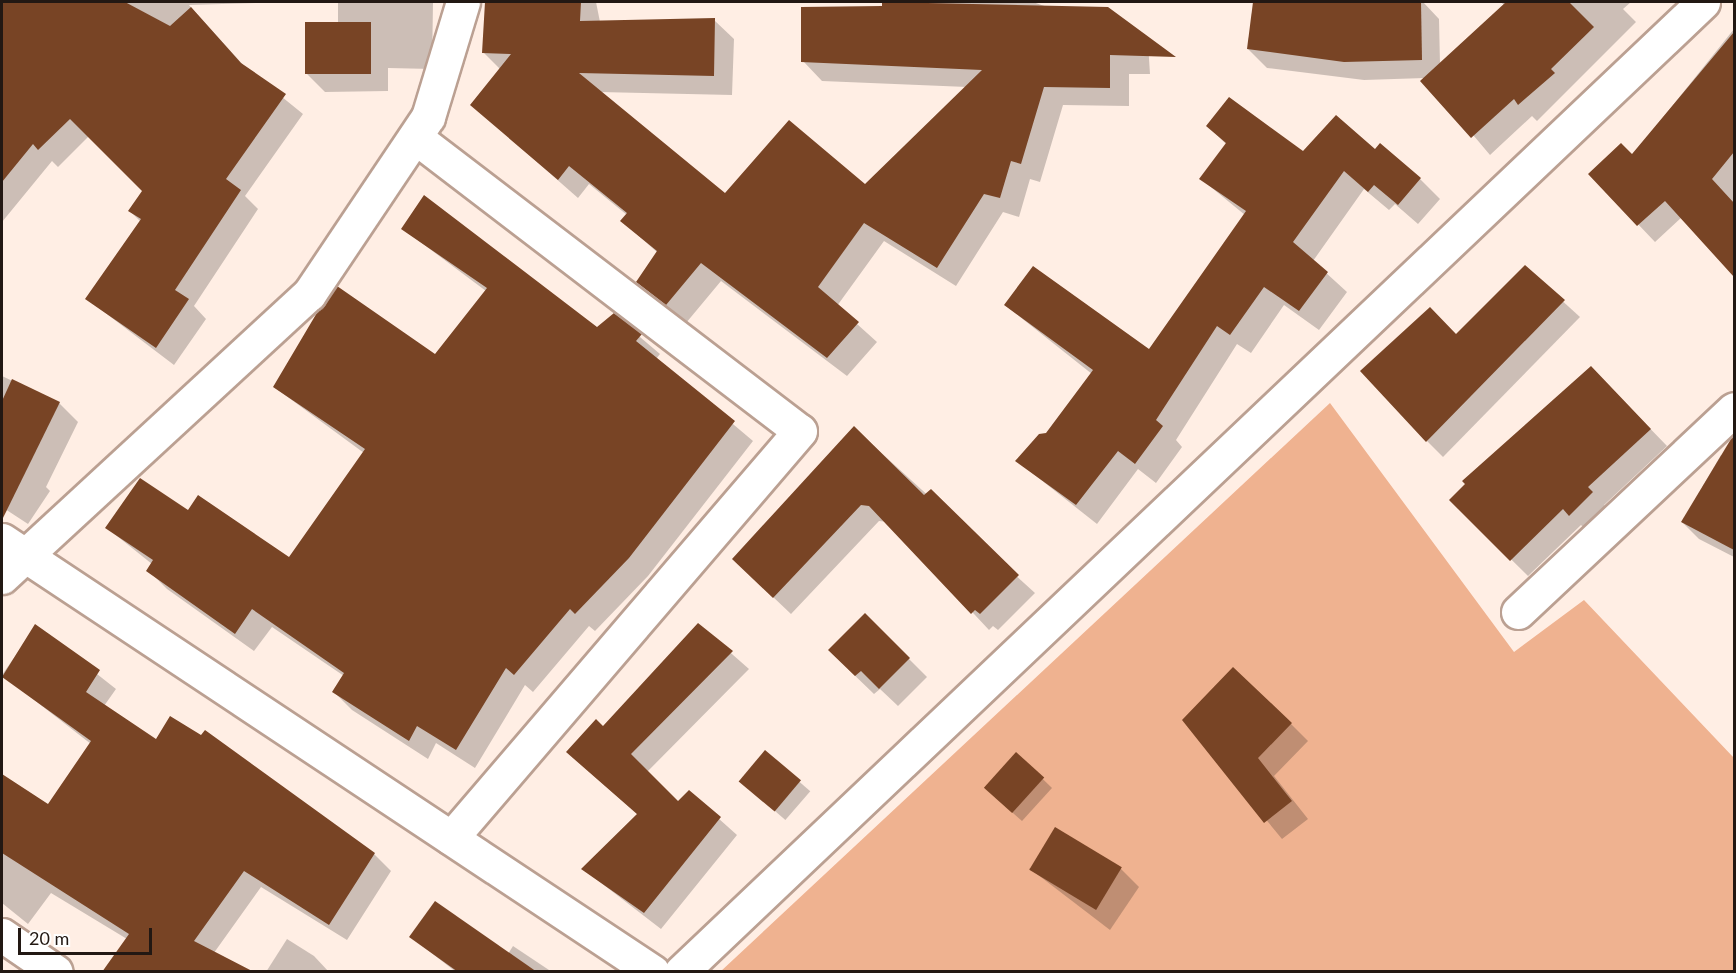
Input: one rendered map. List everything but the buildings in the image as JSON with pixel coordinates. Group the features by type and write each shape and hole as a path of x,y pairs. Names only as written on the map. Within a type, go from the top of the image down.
{"street":[{"path":"463,2 428,117 309,294 9,557 451,838 653,972"},
{"path":"681,972 1703,2"},
{"path":"415,137 800,431 451,838"},
{"path":"1518,612 1734,409"},
{"path":"2,935 56,972"}],"shaded area":[{"path":"1330,403 1514,652 1584,600 1734,758 1734,971 720,972"}]}
